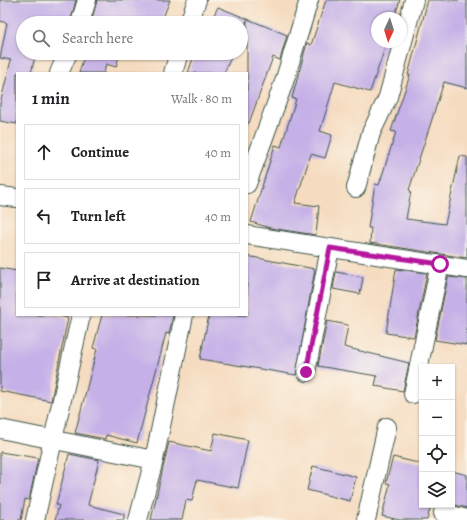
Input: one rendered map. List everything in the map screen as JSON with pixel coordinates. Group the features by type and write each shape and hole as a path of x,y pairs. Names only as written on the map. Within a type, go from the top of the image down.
{"street":[{"path":"82,16 87,0"},
{"path":"191,16 197,0"},
{"path":"248,181 284,82 309,0"},
{"path":"356,188 371,133 388,97 414,0"},
{"path":"59,72 65,60"},
{"path":"172,72 177,60"},
{"path":"248,235 467,268"},
{"path":"306,372 330,248"},
{"path":"413,394 440,264"},
{"path":"35,520 80,316"},
{"path":"138,520 154,460 184,316"},
{"path":"366,520 387,427"},
{"path":"0,430 154,460"},
{"path":"443,513 467,519"}],"building":[{"path":"0,0 76,0 72,16 16,16 16,60 34,60 31,72 16,72 16,124 0,121 0,104 11,60 0,58 7,23 0,21"},
{"path":"97,0 170,0 164,16 93,16"},
{"path":"326,0 400,0 396,12 371,12 371,48 385,48 370,92 335,82 320,131 332,135 325,158 311,154 295,203 319,206 316,235 270,228 251,222 275,145 281,147 296,99 292,98 307,43 311,45"},
{"path":"428,0 467,0 467,88 444,82 409,190 411,191 406,219 445,224 460,156 467,157 467,258 370,243 371,228 368,228 375,184 379,185 396,132 391,131 410,75 408,75"},
{"path":"218,7 240,16 214,16"},
{"path":"248,19 287,35 280,60 273,57 249,123 247,72"},
{"path":"83,60 118,60 116,67 106,64 104,72 79,72"},
{"path":"193,60 230,60 224,72 188,72"},
{"path":"248,256 315,269 296,375 200,359 209,316 248,316"},
{"path":"0,268 16,271 16,316 59,316 68,318 51,401 0,391"},
{"path":"396,269 427,273 414,337 386,333"},
{"path":"336,272 363,277 360,294 333,289"},
{"path":"448,277 467,279 467,345 435,340"},
{"path":"102,316 173,316 169,334 166,333 137,443 106,435 105,439 75,433 97,349 93,348"},
{"path":"327,321 348,325 344,347 409,363 403,391 375,386 377,376 318,366"},
{"path":"215,433 248,440 238,488 197,480 192,501 186,500 182,520 151,520 169,442 211,451"},
{"path":"0,452 38,458 29,500 25,499 21,520 0,520"},
{"path":"69,454 99,460 88,505 124,514 124,520 55,520 59,505 56,505"},
{"path":"393,457 419,463 419,508 430,508 427,520 400,520 382,516 390,484 386,483"},
{"path":"313,466 356,477 350,501 307,490"},
{"path":"455,472 467,475 467,508 455,505"}],"route":[{"path":"306,372 330,248 440,264"}]}
